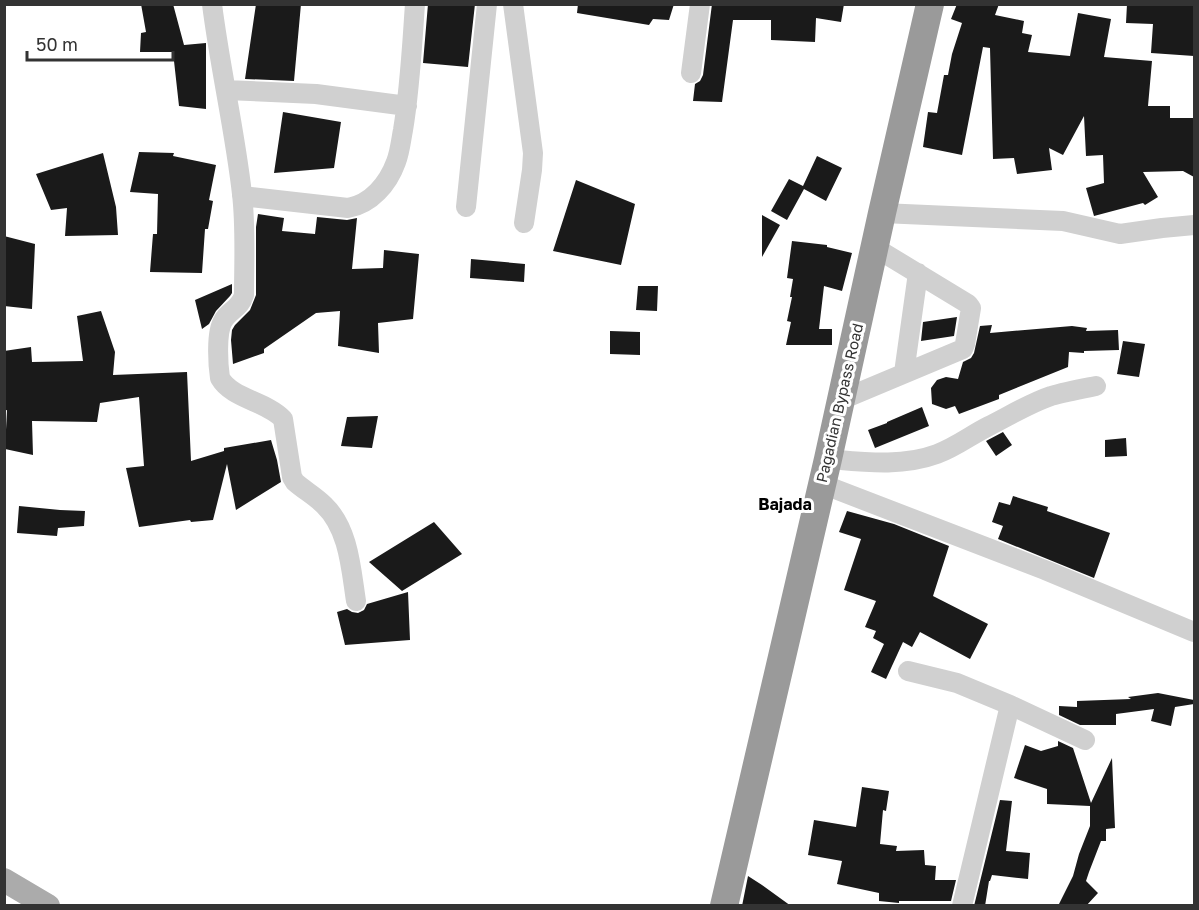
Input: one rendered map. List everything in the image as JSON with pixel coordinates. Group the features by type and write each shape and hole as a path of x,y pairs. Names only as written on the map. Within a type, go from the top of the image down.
{"highway":[{"name":"Pagadian Bypass Road","path":"724,906 825,472 930,4"}],"main road":[{"path":"15,893 48,906"}],"street":[{"path":"212,4 242,196 244,295 242,302 226,317 221,326 220,378 223,384 236,393 269,408 283,419 292,477 325,506 335,519 350,562 356,601"},
{"path":"242,196 348,208 369,200 380,189 397,160 407,106 415,4"},
{"path":"466,207 487,4"},
{"path":"513,4 533,153 524,223"},
{"path":"691,73 700,4"},
{"path":"225,90 316,94 407,106"},
{"path":"882,213 1063,221 1120,234 1194,225"},
{"path":"841,400 963,349 965,344 971,308 963,300 874,247"},
{"path":"904,374 918,273"},
{"path":"825,472 911,460 936,454 956,446 984,428 1050,396 1096,386"},
{"path":"825,472 1045,570 1194,632"},
{"path":"908,671 957,683 1085,740"},
{"path":"962,906 1010,705"}],"building":[{"path":"141,4 173,4 184,45 206,43 206,109 179,106 173,52 140,52 141,33 146,32"},
{"path":"256,4 301,4 294,81 245,79"},
{"path":"428,4 475,4 468,67 423,63"},
{"path":"578,4 674,4 669,20 653,19 649,25 577,13"},
{"path":"712,4 844,4 841,22 816,18 815,42 771,40 771,20 733,20 722,102 693,101 695,84 703,75"},
{"path":"957,4 999,4 995,15 1024,21 1022,33 1032,35 1028,52 1070,56 1078,13 1111,19 1104,57 1152,61 1148,106 1170,106 1170,118 1194,118 1194,177 1183,171 1143,172 1158,197 1145,205 1143,203 1094,216 1086,188 1104,183 1103,155 1086,156 1084,116 1063,155 1049,148 1052,170 1017,174 1014,158 993,159 990,48 983,47 962,155 923,147 928,112 937,113 944,75 948,75 962,23 951,19"},
{"path":"1127,4 1194,6 1194,56 1151,53 1153,24 1126,23"},
{"path":"283,112 341,122 334,168 274,173"},
{"path":"139,152 174,153 173,156 216,165 209,200 213,201 208,229 205,229 202,273 150,272 153,234 157,234 158,194 130,192"},
{"path":"103,153 116,207 118,235 65,236 67,208 51,210 36,174"},
{"path":"817,156 842,168 826,201 804,189 787,220 771,211 789,179 803,186"},
{"path":"576,180 635,204 621,265 553,251"},
{"path":"258,214 284,218 282,231 315,234 317,217 347,220 357,218 352,269 383,268 384,250 419,254 413,319 378,323 379,353 338,346 340,311 316,313 264,349 264,353 233,364 232,330 250,310 256,295"},
{"path":"762,215 780,225 762,257"},
{"path":"4,236 35,244 32,309 4,306"},
{"path":"792,241 827,245 827,247 852,253 842,291 824,286 819,329 832,329 832,345 786,345 791,322 787,321 793,279 787,278"},
{"path":"471,259 525,264 524,282 470,278"},
{"path":"232,284 230,296 216,311 209,324 202,329 195,300"},
{"path":"638,286 658,286 657,311 636,310"},
{"path":"101,311 115,352 113,375 187,372 191,461 224,451 224,448 271,440 281,482 236,510 227,464 213,520 191,522 190,520 139,527 126,468 144,466 139,397 100,403 97,422 32,421 33,455 5,449 7,410 4,411 4,351 31,347 32,362 83,361 77,316"},
{"path":"957,317 954,336 921,341 923,322"},
{"path":"992,325 990,333 1072,326 1087,328 1086,331 1118,330 1119,350 1069,352 1068,367 999,395 999,399 959,414 955,406 946,409 932,404 931,388 937,380 946,377 958,379 963,362 971,358 974,353 980,326"},
{"path":"610,331 640,332 640,355 610,354"},
{"path":"1123,341 1145,344 1139,377 1117,374"},
{"path":"922,407 929,426 875,448 868,430"},
{"path":"378,416 372,448 341,446 347,417"},
{"path":"1003,432 1012,445 996,456 986,441"},
{"path":"1126,438 1127,456 1105,457 1105,440"},
{"path":"1013,496 1048,507 1047,511 1110,533 1094,578 998,539 1003,526 992,522 999,502 1010,505"},
{"path":"19,506 85,511 84,526 58,528 57,536 17,533"},
{"path":"847,511 894,524 949,546 933,596 988,624 970,659 920,632 912,647 903,642 886,679 871,672 884,644 873,638 876,631 865,627 876,601 844,590 861,539 839,532"},
{"path":"434,522 462,554 402,591 369,562"},
{"path":"408,592 410,640 345,645 337,612 347,609 358,613 364,610 367,604"},
{"path":"1158,693 1194,700 1194,704 1175,707 1171,726 1151,721 1154,709 1116,714 1116,725 1080,725 1059,715 1059,706 1077,707 1077,701 1131,699 1128,697"},
{"path":"1058,741 1073,748 1091,803 1112,758 1115,828 1106,829 1106,841 1101,841 1089,872 1086,881 1098,893 1086,906 1058,906 1073,876 1090,826 1090,806 1047,804 1047,789 1014,778 1025,745 1041,751 1058,746"},
{"path":"862,787 889,791 886,811 883,810 880,844 897,846 896,851 924,850 925,865 936,866 935,880 956,880 951,901 899,901 899,903 879,901 879,893 837,884 842,861 808,855 814,820 856,827"},
{"path":"1000,800 1012,801 1006,851 1030,853 1028,879 992,875 985,906 974,906"},
{"path":"748,876 762,885 791,906 742,906"}],"district":[{"name":"Bajada","path":"785,504"}]}
